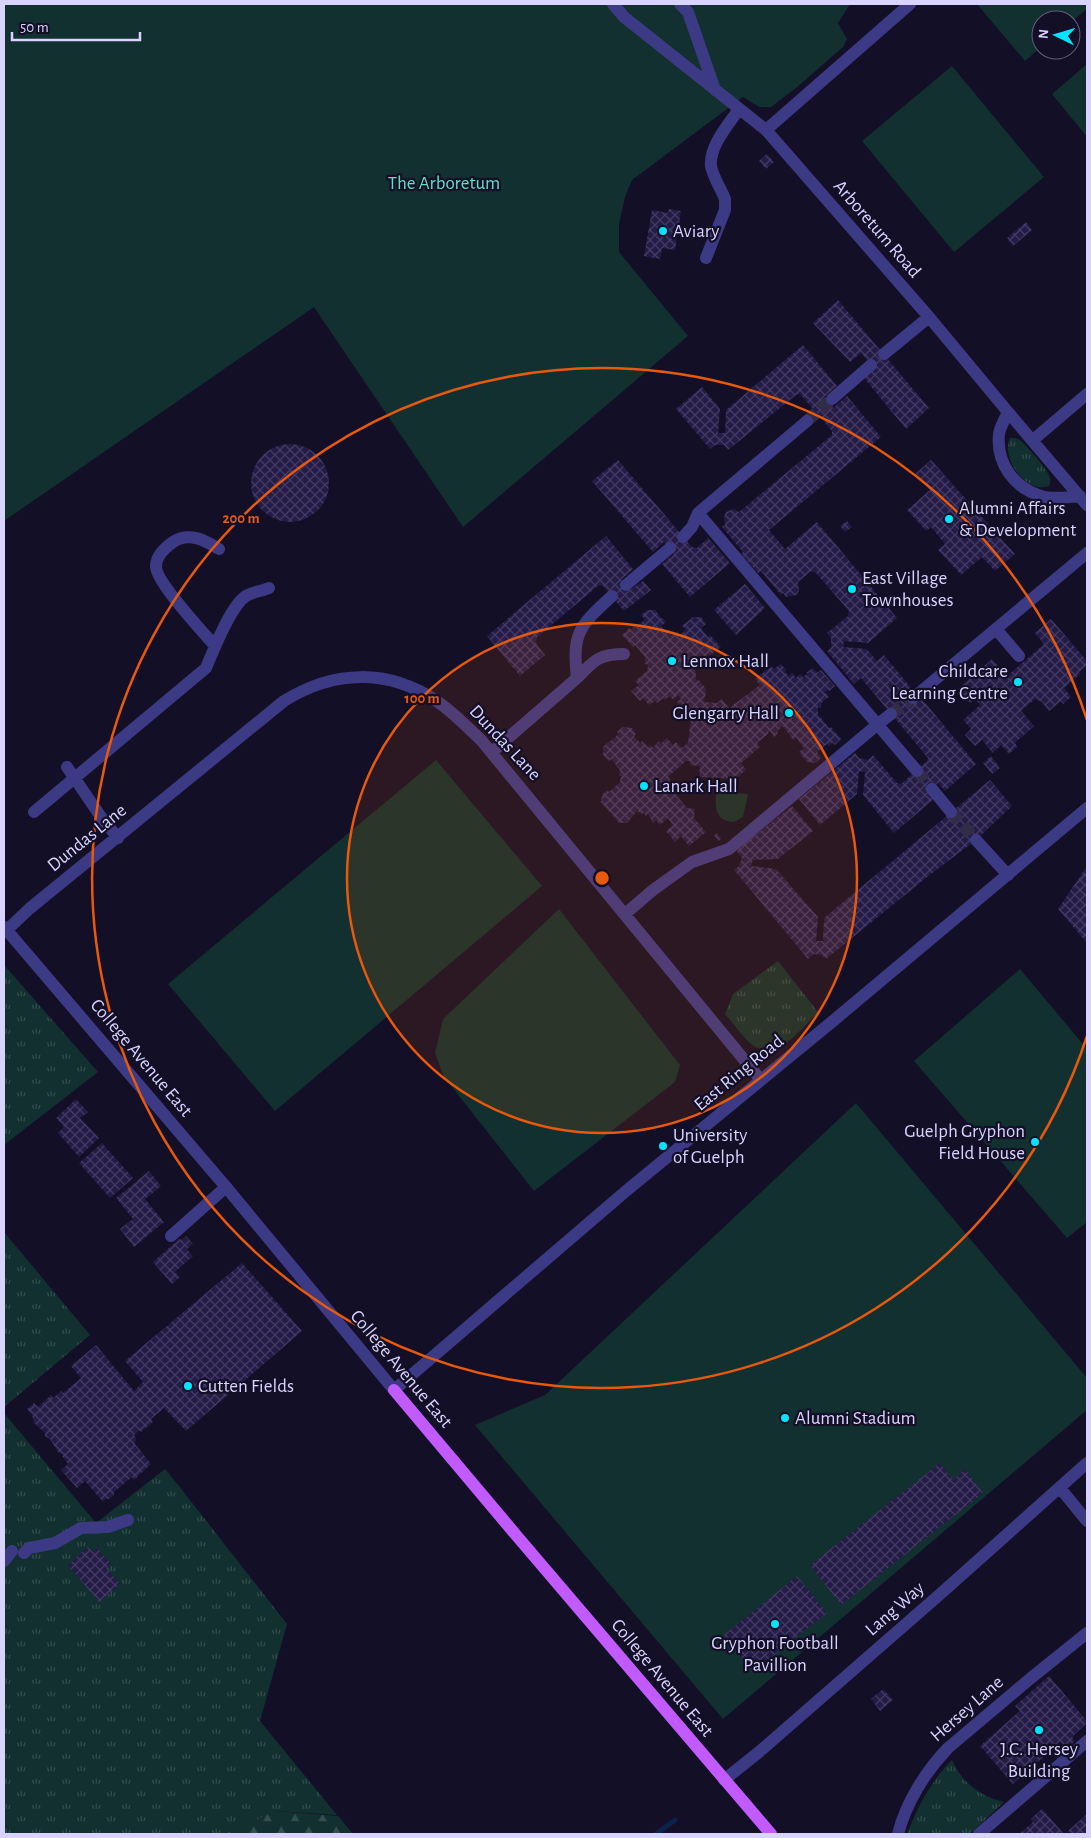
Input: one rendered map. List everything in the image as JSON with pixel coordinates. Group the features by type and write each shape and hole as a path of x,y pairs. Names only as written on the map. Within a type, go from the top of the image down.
{"main road":[{"name":"College Avenue East","path":"394,1390 771,1834"}],"street":[{"name":"Arboretum Road","path":"613,4 624,17 766,130 929,317 1083,501"},
{"path":"680,4 688,12 715,90"},
{"path":"766,130 910,4"},
{"path":"706,258 725,210 725,200 711,167 711,157 719,140 739,109"},
{"path":"884,354 929,317"},
{"path":"832,399 871,365"},
{"path":"1033,440 1087,394"},
{"path":"1008,412 999,432 999,449 1004,466 1011,477 1024,488 1041,496 1083,501"},
{"path":"683,537 692,527 698,513 807,420"},
{"path":"698,513 917,771"},
{"path":"215,646 167,589 159,578 156,566 166,547 176,540 200,538 219,549"},
{"path":"626,586 670,548"},
{"path":"913,698 1087,553"},
{"path":"34,812 71,772 147,719 206,668 215,646 240,602 246,596 269,588"},
{"path":"577,678 575,658 576,637 589,616 612,596"},
{"path":"996,629 1019,656"},
{"path":"492,752 577,678 594,660 602,656 624,654"},
{"name":"Dundas Lane","path":"5,928 118,838 284,701 300,691 332,679 364,676 395,681 437,702 481,740 760,1079"},
{"path":"625,914 653,890 692,862 729,849 891,714"},
{"path":"71,772 101,817 118,838"},
{"path":"932,789 951,812"},
{"name":"East Ring Road","path":"394,1390 537,1266 1087,808"},
{"path":"976,840 1008,875"},
{"name":"College Avenue East","path":"5,928 226,1187 394,1390"},
{"path":"171,1236 226,1187"},
{"name":"Lang Way","path":"724,1780 759,1752 931,1602 1087,1463"},
{"path":"1060,1488 1087,1521"},
{"path":"4,1561 18,1552 29,1548 55,1543 81,1528 108,1526 128,1520"},
{"name":"Hersey Lane","path":"898,1834 917,1790 925,1776 942,1755 1031,1678 1087,1634"},
{"path":"979,1834 1087,1741"}],"green space":[{"name":"The Arboretum","path":"4,4 850,4 838,23 847,39 843,47 796,88 771,107 759,107 743,97 632,180 625,197 619,224 619,252 688,336 463,527 314,307 4,521"},
{"path":"977,4 1087,4 1087,9 1081,14 1081,10 1031,10 1031,56 1025,61"},
{"path":"1087,64 1087,137 1052,94"},
{"path":"952,66 1044,177 954,252 862,141"},
{"path":"1010,438 1021,441 1046,470 1050,480 1049,486 1040,487 1032,485 1017,472 1009,455 1008,446"},
{"path":"436,760 542,886 275,1111 168,984"},
{"path":"716,791 748,794 743,817 734,822 727,821 719,816 716,807"},
{"path":"559,909 680,1065 675,1082 534,1191 444,1077 435,1053 443,1019"},
{"path":"778,961 818,1012 788,1042 770,1050 760,1049 748,1041 725,1014 733,994"},
{"path":"4,965 98,1072 4,1145"},
{"name":"Guelph Gryphon Field House","path":"1020,969 1087,1049 1087,1222 1067,1238 914,1061"},
{"name":"Alumni Stadium","path":"856,1103 1087,1378 1087,1410 723,1719 475,1425 545,1395"},
{"path":"4,1232 90,1335 4,1407"},
{"path":"4,1413 96,1523 165,1469 287,1624 260,1721 337,1815 275,1811 253,1834 4,1834"},
{"path":"952,1760 961,1775 973,1787 987,1796 1004,1802 970,1834 907,1834 926,1794"},
{"path":"275,1811 338,1816 353,1834 225,1834"}],"building":[{"path":"767,154 774,162 766,169 759,161"},
{"name":"Aviary","path":"669,209 681,211 675,250 662,248 660,259 644,256 652,210 668,213"},
{"path":"1026,222 1032,230 1013,246 1007,238"},
{"path":"838,300 929,408 906,429 860,373 869,362 861,353 850,362 813,323"},
{"name":"East Village Townhouses","path":"803,345 837,386 824,397 833,408 847,396 881,437 769,530 785,549 817,522 897,618 868,643 844,641 843,647 867,649 877,661 884,655 912,689 908,692 917,703 922,699 976,764 945,791 938,783 928,792 934,799 894,833 863,795 865,772 859,771 857,794 820,825 799,799 855,753 859,758 868,760 873,755 897,783 901,784 928,758 861,678 854,684 827,651 831,648 831,638 827,633 848,616 849,611 816,573 811,571 798,582 799,591 796,595 786,597 783,593 781,595 761,571 758,573 741,554 743,552 722,527 725,525 724,517 726,512 734,509 739,512 832,435 832,431 800,394 796,395 728,450 724,445 715,445 710,449 676,409 702,387 720,409 718,433 725,433 726,410"},
{"path":"282,444 298,444 312,450 323,461 329,475 329,491 323,505 312,516 298,522 282,522 268,516 257,505 251,491 251,475 257,461 268,450"},
{"path":"618,460 692,547 697,548 708,538 730,563 690,597 662,564 674,554 664,542 653,552 592,481"},
{"name":"Alumni Affairs & Development","path":"931,460 1015,554 995,571 982,557 961,575 938,550 945,544 931,527 926,531 907,510 930,490 915,474"},
{"path":"847,521 852,527 845,532 840,526"},
{"path":"606,536 633,569 621,580 630,590 643,581 651,590 624,611 603,586 599,585 537,637 536,643 545,655 520,676 487,636"},
{"path":"745,584 765,608 736,635 714,610"},
{"path":"647,610 655,610 666,622 661,626 666,632 669,630 673,635 677,632 679,635 686,630 682,626 693,617 701,617 706,624 701,628 708,637 710,635 721,647 710,655 708,654 695,665 696,679 706,689 705,698 703,699 705,702 717,703 722,699 729,708 760,685 755,679 771,666 774,669 781,664 786,670 787,677 792,673 796,678 800,674 805,679 804,676 808,674 806,673 813,668 817,673 821,670 835,686 825,692 829,697 822,702 821,708 818,707 818,714 841,739 835,745 833,743 829,746 827,744 817,752 821,758 816,763 807,762 799,752 804,748 796,738 793,740 783,726 774,737 769,730 768,734 757,743 760,747 741,763 746,770 735,779 699,777 700,766 690,765 690,761 686,761 669,776 671,789 687,808 695,809 694,818 706,832 689,846 681,836 675,842 666,831 673,825 668,818 660,825 656,820 653,823 648,814 646,816 644,813 642,814 637,811 627,823 619,823 601,802 602,795 607,790 609,792 620,782 621,776 619,776 620,770 611,759 609,761 603,755 603,747 619,734 617,732 623,727 632,728 636,734 634,736 640,743 642,741 648,747 651,745 653,748 659,741 661,743 667,738 673,745 676,742 682,748 688,743 691,719 677,702 681,699 678,695 673,700 670,696 665,700 663,698 657,703 655,701 649,705 643,698 640,701 631,691 639,685 635,681 647,671 648,665 645,664 645,657 635,645 633,647 622,635 629,628 631,630 635,625 637,627 645,619 641,615"},
{"name":"Childcare Learning Centre","path":"1051,619 1087,661 1087,665 1079,672 1080,674 1064,688 1071,697 1063,704 1061,701 1049,711 1042,702 1035,699 1021,711 1034,726 1015,743 1017,747 1009,754 1001,745 993,753 982,740 975,746 965,735 971,729 963,720 980,705 975,699 970,703 958,689 992,659 1007,676 1044,644 1035,633"},
{"path":"991,756 1000,768 992,774 983,763"},
{"path":"990,780 1012,806 976,840 826,959 822,955 814,954 808,959 734,870 739,866 742,858 736,850 792,806 813,831 778,859 753,860 751,866 776,869 818,917 816,941 823,941 824,918"},
{"path":"717,833 721,838 719,841 714,836"},
{"path":"1087,866 1087,943 1058,909"},
{"path":"76,1099 88,1112 80,1118 99,1138 79,1157 58,1133 64,1127 56,1118"},
{"path":"102,1143 133,1178 110,1198 79,1163"},
{"path":"149,1171 161,1186 145,1199 164,1222 134,1247 120,1229 133,1219 116,1198"},
{"path":"186,1236 193,1244 187,1249 193,1256 175,1272 180,1277 172,1284 153,1262 179,1239 181,1240"},
{"name":"Cutten Fields","path":"242,1263 302,1331 186,1431 164,1408 151,1419 153,1422 134,1435 136,1438 135,1444 151,1464 134,1480 132,1477 114,1492 114,1495 109,1499 105,1499 103,1502 85,1481 77,1488 61,1470 68,1464 63,1455 58,1452 50,1439 34,1423 32,1415 27,1409 34,1403 38,1407 51,1395 53,1398 61,1391 63,1393 81,1378 71,1366 96,1345 134,1391 143,1382 125,1361"},
{"name":"Alumni Stadium","path":"940,1463 953,1480 965,1469 983,1493 841,1605 810,1565"},
{"path":"88,1547 93,1552 97,1548 111,1564 106,1568 120,1584 99,1602 68,1565"},
{"name":"Gryphon Football Pavillion","path":"797,1576 827,1613 753,1672 724,1635"},
{"name":"J.C. Hersey Building","path":"1049,1676 1087,1723 1072,1737 1075,1741 1066,1749 1060,1742 1013,1784 980,1746 1020,1711 1015,1706"},
{"path":"883,1689 893,1700 880,1711 871,1699"},
{"path":"1042,1809 1064,1834 1019,1834 1033,1822 1031,1819"},
{"path":"1087,1814 1087,1834 1072,1834 1068,1831"}],"waterway":[{"path":"656,1834 675,1820"}],"tunnel":[{"path":"807,421 832,399"},
{"path":"891,714 913,698"},
{"path":"917,771 932,789"},
{"path":"951,812 976,840"}],"place":[{"name":"Aviary","path":"663,231"},
{"name":"Alumni Affairs & Development","path":"949,519"},
{"name":"East Village Townhouses","path":"852,589"},
{"name":"Lennox Hall","path":"672,661"},
{"name":"Childcare Learning Centre","path":"1018,682"},
{"name":"Glengarry Hall","path":"789,713"},
{"name":"Lanark Hall","path":"644,786"},
{"name":"Guelph Gryphon Field House","path":"1035,1142"},
{"name":"University of Guelph","path":"663,1146"},
{"name":"Cutten Fields","path":"188,1386"},
{"name":"Alumni Stadium","path":"785,1418"},
{"name":"Gryphon Football Pavillion","path":"775,1624"},
{"name":"J.C. Hersey Building","path":"1039,1730"}]}
